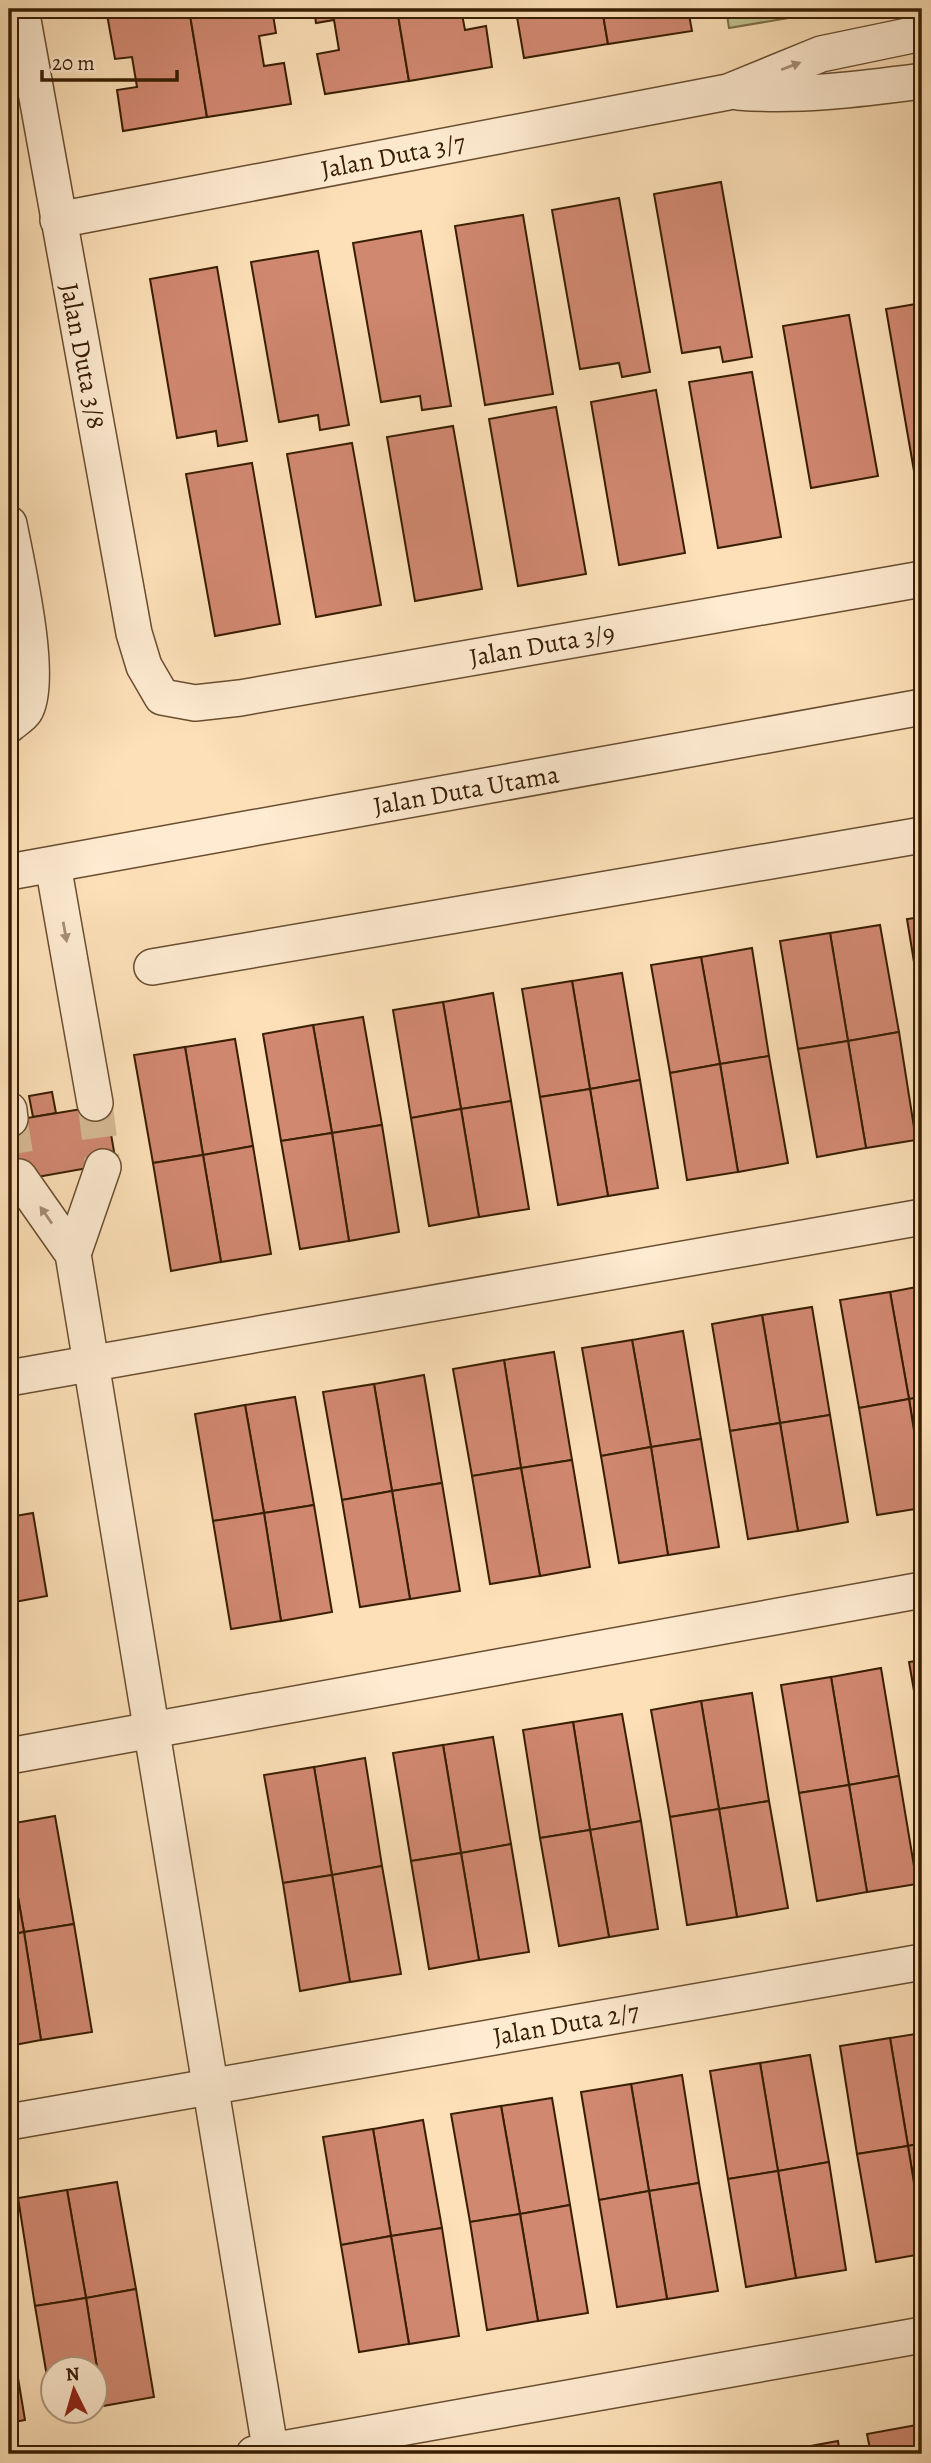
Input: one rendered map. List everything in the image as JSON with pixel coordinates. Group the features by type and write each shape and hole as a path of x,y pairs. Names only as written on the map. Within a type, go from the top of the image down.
{"street":[{"name":"Jalan Duta 3/8","path":"21,9 134,633 144,666 162,697"},
{"name":"Jalan Duta 3/7","path":"58,219 728,92 821,54 922,33"},
{"name":"Jalan Duta 3/7","path":"728,92 775,95 825,93 922,81"},
{"path":"9,524 32,678 17,718"},
{"name":"Jalan Duta 3/9","path":"162,697 195,703 240,698 922,579"},
{"name":"Jalan Duta Utama","path":"9,872 922,706"},
{"path":"152,967 922,835"},
{"path":"53,865 95,1103"},
{"path":"73,1254 103,1167"},
{"path":"19,1177 73,1254 210,2086 265,2453 922,2335"},
{"path":"9,1378 922,1217"},
{"path":"9,1756 922,1590"},
{"name":"Jalan Duta 2/7","path":"9,2122 922,1962"}],"green space":[{"path":"726,9 842,9 729,28"}],"building":[{"path":"106,9 189,9 207,117 123,131 117,90 137,87 132,57 115,59"},
{"path":"189,9 272,9 276,33 259,36 264,66 284,63 291,104 207,117"},
{"path":"314,9 397,9 409,81 325,94 317,54 339,50 334,20 316,23"},
{"path":"397,9 461,9 465,30 486,26 492,67 409,81"},
{"path":"537,9 602,9 608,44 524,58 517,17 538,14"},
{"path":"602,9 688,9 692,31 608,44"},
{"path":"721,182 752,357 723,362 720,347 682,353 654,194"},
{"path":"619,198 650,372 622,377 619,363 580,369 552,210"},
{"path":"523,215 553,394 485,405 455,226"},
{"path":"421,231 451,406 422,410 420,396 381,402 353,243"},
{"path":"318,251 349,425 320,430 318,415 279,422 251,262"},
{"path":"217,267 247,441 218,446 216,431 177,438 150,279"},
{"path":"922,303 922,469 914,471 886,309"},
{"path":"849,315 878,476 811,488 783,326"},
{"path":"752,372 781,537 718,548 689,382"},
{"path":"656,390 685,553 619,565 591,402"},
{"path":"556,407 586,574 518,586 489,419"},
{"path":"453,426 482,589 415,601 387,437"},
{"path":"352,443 381,605 316,617 287,454"},
{"path":"252,463 280,624 215,636 186,474"},
{"path":"922,917 922,1011 907,919"},
{"path":"880,925 899,1032 848,1041 830,933"},
{"path":"830,933 848,1041 798,1049 780,941"},
{"path":"752,948 769,1056 720,1064 701,957"},
{"path":"701,957 720,1064 670,1073 651,965"},
{"path":"622,973 640,1080 590,1089 572,981"},
{"path":"572,981 590,1089 540,1097 522,989"},
{"path":"493,993 511,1101 461,1109 443,1002"},
{"path":"443,1002 461,1109 411,1118 393,1010"},
{"path":"363,1017 382,1125 332,1133 313,1025"},
{"path":"313,1025 332,1133 281,1141 263,1034"},
{"path":"899,1032 916,1140 866,1148 848,1041"},
{"path":"235,1039 253,1146 203,1155 185,1047"},
{"path":"848,1041 866,1148 817,1157 798,1049"},
{"path":"185,1047 203,1155 153,1163 134,1055"},
{"path":"769,1056 788,1163 738,1172 720,1064"},
{"path":"720,1064 738,1172 687,1180 670,1073"},
{"path":"640,1080 658,1188 608,1196 590,1089"},
{"path":"590,1089 608,1196 558,1205 540,1097"},
{"path":"52,1092 56,1113 33,1117 29,1096"},
{"path":"511,1101 529,1209 479,1217 461,1109"},
{"path":"106,1105 116,1163 9,1182 9,1121"},
{"path":"461,1109 479,1217 429,1226 411,1118"},
{"path":"382,1125 399,1232 349,1241 332,1133"},
{"path":"332,1133 349,1241 300,1249 281,1141"},
{"path":"253,1146 271,1254 221,1262 203,1155"},
{"path":"203,1155 221,1262 171,1271 153,1163"},
{"path":"922,1286 922,1397 909,1399 890,1292"},
{"path":"890,1292 909,1399 859,1408 840,1300"},
{"path":"812,1307 830,1415 780,1423 762,1315"},
{"path":"762,1315 780,1423 730,1431 712,1324"},
{"path":"683,1331 701,1439 651,1447 632,1340"},
{"path":"632,1340 651,1447 601,1456 582,1348"},
{"path":"554,1352 572,1460 521,1468 504,1360"},
{"path":"504,1360 521,1468 472,1476 453,1369"},
{"path":"424,1375 442,1483 392,1491 374,1384"},
{"path":"374,1384 392,1491 342,1500 323,1392"},
{"path":"295,1397 314,1505 264,1513 245,1405"},
{"path":"922,1397 922,1481 909,1399"},
{"path":"909,1399 922,1481 922,1508 877,1515 859,1408"},
{"path":"245,1405 264,1513 213,1521 195,1414"},
{"path":"830,1415 848,1522 798,1531 780,1423"},
{"path":"780,1423 798,1531 748,1539 730,1431"},
{"path":"701,1439 719,1547 668,1555 651,1447"},
{"path":"651,1447 668,1555 619,1563 601,1456"},
{"path":"572,1460 590,1567 540,1576 521,1468"},
{"path":"521,1468 540,1576 490,1584 472,1476"},
{"path":"442,1483 460,1591 410,1599 392,1491"},
{"path":"392,1491 410,1599 360,1607 342,1500"},
{"path":"314,1505 332,1612 281,1621 264,1513"},
{"path":"33,1513 47,1596 9,1603 9,1517"},
{"path":"264,1513 281,1621 231,1629 213,1521"},
{"path":"922,1660 922,1737 909,1662"},
{"path":"881,1668 899,1776 849,1785 831,1677"},
{"path":"831,1677 849,1785 799,1793 781,1685"},
{"path":"752,1693 769,1801 719,1809 701,1701"},
{"path":"701,1701 719,1809 670,1817 651,1710"},
{"path":"622,1714 641,1821 590,1830 573,1722"},
{"path":"573,1722 590,1830 540,1838 523,1730"},
{"path":"493,1737 511,1844 461,1853 443,1745"},
{"path":"443,1745 461,1853 411,1861 393,1753"},
{"path":"365,1758 382,1866 332,1875 314,1767"},
{"path":"314,1767 332,1875 283,1883 264,1775"},
{"path":"899,1776 917,1884 867,1892 849,1785"},
{"path":"849,1785 867,1892 817,1901 799,1793"},
{"path":"769,1801 788,1908 737,1917 719,1809"},
{"path":"719,1809 737,1917 687,1925 670,1817"},
{"path":"55,1816 74,1924 24,1932 9,1845 9,1824"},
{"path":"641,1821 658,1929 609,1937 590,1830"},
{"path":"590,1830 609,1937 559,1946 540,1838"},
{"path":"511,1844 529,1952 479,1960 461,1853"},
{"path":"9,1845 24,1932 9,1935"},
{"path":"461,1853 479,1960 429,1969 411,1861"},
{"path":"382,1866 401,1974 350,1982 332,1875"},
{"path":"332,1875 350,1982 300,1991 283,1883"},
{"path":"74,1924 92,2032 41,2040 24,1932"},
{"path":"24,1932 41,2040 9,2046 9,1935"},
{"path":"922,2033 922,2143 908,2146 890,2038"},
{"path":"890,2038 908,2146 857,2154 840,2046"},
{"path":"810,2055 829,2162 778,2171 760,2063"},
{"path":"760,2063 778,2171 728,2179 710,2071"},
{"path":"682,2075 699,2183 649,2191 631,2084"},
{"path":"631,2084 649,2191 599,2200 581,2092"},
{"path":"552,2098 570,2205 520,2214 501,2106"},
{"path":"501,2106 520,2214 470,2222 451,2114"},
{"path":"423,2120 442,2228 391,2236 373,2129"},
{"path":"373,2129 391,2236 341,2245 323,2137"},
{"path":"922,2143 922,2232 908,2146"},
{"path":"908,2146 922,2232 922,2254 876,2262 857,2154"},
{"path":"829,2162 846,2270 796,2278 778,2171"},
{"path":"778,2171 796,2278 746,2287 728,2179"},
{"path":"117,2182 136,2289 86,2298 67,2190"},
{"path":"699,2183 718,2291 667,2299 649,2191"},
{"path":"67,2190 86,2298 35,2306 18,2198"},
{"path":"649,2191 667,2299 617,2307 599,2200"},
{"path":"570,2205 588,2313 538,2321 520,2214"},
{"path":"520,2214 538,2321 487,2330 470,2222"},
{"path":"442,2228 459,2336 409,2344 391,2236"},
{"path":"391,2236 409,2344 359,2352 341,2245"},
{"path":"136,2289 154,2397 108,2405 108,2354 95,2354 86,2298"},
{"path":"86,2298 95,2354 43,2354 35,2306"},
{"path":"9,2324 25,2420 9,2423"},
{"path":"922,2424 922,2454 871,2454 867,2434"},
{"path":"838,2441 840,2454 772,2454 772,2453"}],"tunnel":[{"path":"95,1103 103,1167"},
{"path":"10,1119 19,1177"}]}
